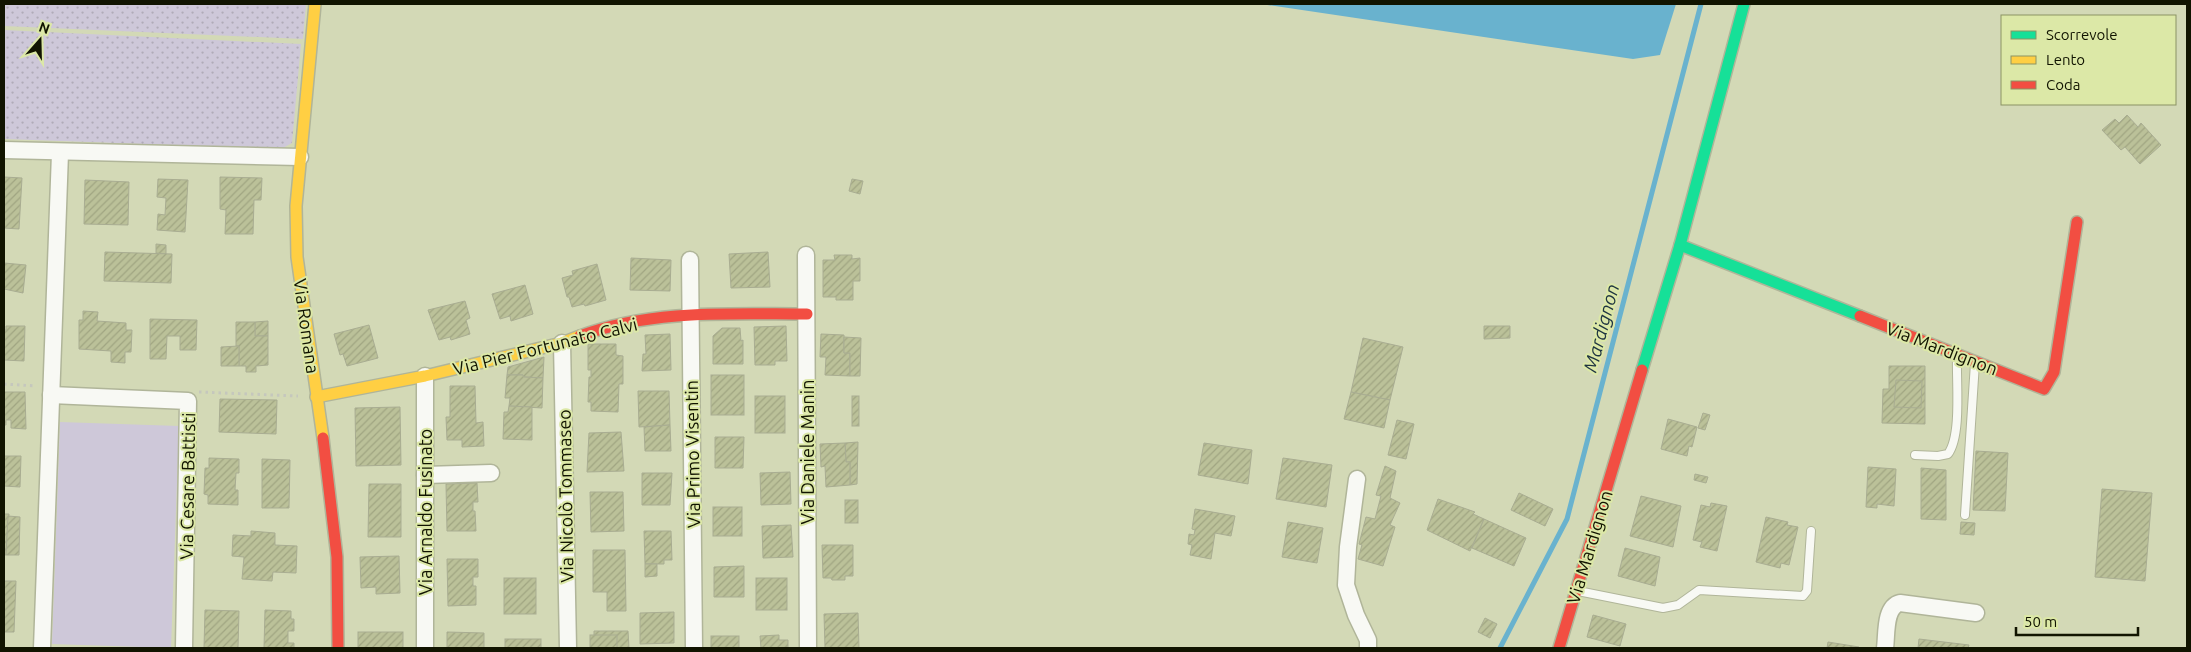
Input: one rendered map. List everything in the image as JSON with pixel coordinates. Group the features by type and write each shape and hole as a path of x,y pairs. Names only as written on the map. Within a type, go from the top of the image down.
{"street":[{"name":"Via Romana","path":"315,4 296,206 297,256 332,504 337,557 338,648"},
{"name":"Via Mardignon","path":"1559,648 1680,245 1744,4"},
{"path":"4,150 60,153 300,157"},
{"path":"42,648 60,153"},
{"name":"Via Mardignon","path":"1680,245 2044,389 2049,384 2054,372 2077,222"},
{"name":"Via Daniele Manin","path":"806,255 808,648"},
{"name":"Via Primo Visentin","path":"690,260 694,648"},
{"name":"Via Pier Fortunato Calvi","path":"316,396 425,376 562,343 605,327 691,314 807,314"},
{"name":"Via Nicolò Tommaseo","path":"562,343 568,648"},
{"name":"Via Arnaldo Fusinato","path":"425,376 425,648"},
{"name":"Via Cesare Battisti","path":"51,395 188,401 184,648"},
{"path":"425,475 491,473"},
{"path":"1357,479 1348,547 1346,585 1356,615 1368,640 1368,648"},
{"path":"1885,648 1890,610 1895,604 1900,603 1976,613"}],"lane":[{"path":"1915,455 1948,454 1953,446 1956,423 1957,354"},
{"path":"1965,515 1975,361"},
{"path":"1576,591 1663,608 1678,605 1699,590 1803,596 1807,592 1811,531"}],"shaded area":[{"path":"4,4 306,4 303,39 4,26"},
{"path":"4,30 301,44 292,143 281,149 4,139"},
{"path":"60,422 179,426 171,648 52,644"}],"water":[{"path":"1261,4 1676,4 1660,55 1633,59"}],"building":[{"path":"2127,115 2138,127 2141,123 2161,145 2140,164 2125,147 2121,150 2102,130 2115,119 2119,123"},
{"path":"4,177 22,178 19,229 4,228"},
{"path":"220,177 262,178 261,200 254,200 253,234 225,234 226,210 220,209"},
{"path":"158,179 188,180 185,232 157,230 158,214 165,215 166,198 157,197"},
{"path":"852,179 863,181 860,194 849,191"},
{"path":"85,180 129,182 128,225 84,224"},
{"path":"156,244 166,245 166,254 156,253"},
{"path":"105,252 172,254 171,283 104,281"},
{"path":"768,252 770,287 731,288 729,254"},
{"path":"834,255 852,255 852,259 860,258 860,281 853,281 853,300 836,300 836,297 823,297 823,260 835,260"},
{"path":"631,258 671,260 670,291 630,290"},
{"path":"4,263 26,265 23,293 4,289"},
{"path":"597,264 606,300 585,306 584,304 572,307 562,278 573,275 572,271"},
{"path":"525,285 533,314 511,321 510,316 500,319 492,294"},
{"path":"465,301 470,318 466,320 470,334 451,340 450,337 439,340 428,310"},
{"path":"83,311 98,312 97,321 126,323 126,330 132,330 131,352 125,352 125,363 111,362 111,351 79,349 79,320 83,320"},
{"path":"150,319 197,320 196,350 180,350 180,336 167,336 166,359 150,359"},
{"path":"268,321 268,336 255,336 255,322"},
{"path":"236,322 255,322 255,336 268,336 268,365 256,366 256,372 246,372 246,366 239,366 239,346 236,346"},
{"path":"369,325 378,358 347,366 343,354 340,355 334,334"},
{"path":"6,326 25,326 24,361 4,360 4,330 6,330"},
{"path":"786,326 787,361 775,361 775,365 755,365 754,327"},
{"path":"1484,326 1510,326 1510,338 1484,339"},
{"path":"722,328 740,328 741,341 743,340 743,364 713,364 713,336"},
{"path":"670,334 671,370 642,371 643,354 646,354 645,335"},
{"path":"821,334 844,335 844,353 850,353 850,376 825,375 826,357 820,357"},
{"path":"844,337 861,338 860,376 850,376 850,353 844,353"},
{"path":"1363,338 1403,347 1390,400 1351,392"},
{"path":"588,344 616,344 616,355 623,356 623,384 619,384 618,412 591,411 591,402 588,402 591,370 588,370"},
{"path":"239,346 239,366 221,366 221,347"},
{"path":"544,357 543,378 507,375 508,367"},
{"path":"1889,366 1925,366 1925,424 1882,423 1883,389 1889,389"},
{"path":"507,375 543,378 542,408 509,406 510,398 505,398"},
{"path":"711,375 744,375 744,415 711,415"},
{"path":"1896,380 1922,381 1921,408 1894,407"},
{"path":"450,386 475,386 476,423 483,422 484,446 462,447 462,440 447,440 446,417 450,417"},
{"path":"638,391 669,391 670,425 639,427"},
{"path":"4,392 25,392 26,429 11,428 11,420 6,420 6,425 4,425"},
{"path":"1351,392 1390,400 1384,428 1344,419"},
{"path":"755,396 785,396 785,433 755,433"},
{"path":"852,396 859,396 859,426 852,426"},
{"path":"220,399 277,400 276,434 219,432"},
{"path":"509,406 532,407 532,440 503,439 504,412 508,412"},
{"path":"400,407 401,465 356,466 355,408"},
{"path":"1703,413 1710,415 1705,430 1698,428"},
{"path":"1668,419 1697,427 1692,447 1689,446 1687,456 1661,449"},
{"path":"1397,420 1414,424 1406,459 1388,455"},
{"path":"670,425 671,451 645,451 644,427"},
{"path":"621,432 624,471 587,472 589,433"},
{"path":"715,437 744,437 743,468 715,468"},
{"path":"858,442 857,484 850,485 850,462 846,462 845,443"},
{"path":"845,443 846,462 850,462 850,485 826,487 825,466 821,467 820,444"},
{"path":"1204,443 1252,450 1248,484 1198,475"},
{"path":"1976,451 2008,453 2005,511 1973,510"},
{"path":"4,456 21,456 20,487 4,486"},
{"path":"209,458 239,459 239,473 236,473 235,490 238,490 238,505 208,504 208,495 204,494 205,468 209,468"},
{"path":"1283,458 1332,465 1326,507 1276,499"},
{"path":"262,459 290,460 289,508 262,508"},
{"path":"1385,466 1396,471 1390,498 1400,503 1390,525 1395,527 1383,566 1358,559 1362,545 1359,544 1366,517 1375,519 1381,496 1376,495"},
{"path":"1868,467 1896,469 1894,506 1877,504 1877,508 1866,507"},
{"path":"1921,468 1946,470 1946,520 1921,519"},
{"path":"790,472 791,504 761,505 760,473"},
{"path":"642,473 672,473 670,505 642,505"},
{"path":"1695,474 1708,477 1706,483 1694,480"},
{"path":"477,483 478,502 473,502 476,531 447,531 446,484"},
{"path":"369,484 401,484 401,537 368,537"},
{"path":"2102,489 2152,493 2145,581 2095,577"},
{"path":"590,492 623,492 624,531 591,532"},
{"path":"1519,493 1553,509 1545,526 1511,510"},
{"path":"1641,496 1681,506 1673,547 1630,536"},
{"path":"1438,499 1475,512 1473,514 1484,519 1470,551 1427,530"},
{"path":"845,500 858,500 858,523 845,523"},
{"path":"1711,503 1727,506 1717,551 1700,547 1702,542 1693,540 1701,505 1710,507"},
{"path":"713,507 742,507 742,536 713,536"},
{"path":"1195,509 1235,516 1231,536 1215,533 1211,559 1190,555 1192,545 1188,544 1189,534 1194,535 1195,530 1192,529"},
{"path":"4,514 9,514 6,555 4,555"},
{"path":"8,516 20,517 19,555 6,555"},
{"path":"1766,517 1788,522 1787,525 1798,527 1789,565 1781,563 1780,568 1756,562"},
{"path":"1484,519 1526,538 1514,566 1472,548"},
{"path":"1288,522 1323,528 1317,563 1282,557"},
{"path":"1961,522 1975,523 1974,535 1960,534"},
{"path":"791,525 793,557 763,558 762,526"},
{"path":"251,531 275,533 275,545 297,546 296,573 273,572 272,581 242,579 244,557 232,556 233,535 251,536"},
{"path":"644,531 671,531 672,560 664,560 664,564 645,564"},
{"path":"822,545 853,545 853,576 845,576 845,580 823,578"},
{"path":"1625,548 1660,557 1655,586 1618,576"},
{"path":"593,550 625,550 626,611 607,611 607,592 593,592"},
{"path":"399,556 400,593 376,594 376,587 361,588 360,557"},
{"path":"447,559 478,559 478,577 473,577 473,586 476,586 476,605 448,606"},
{"path":"645,564 657,564 657,576 645,577"},
{"path":"744,566 744,597 714,597 714,567"},
{"path":"504,578 536,578 536,614 504,614"},
{"path":"756,578 787,578 787,610 756,610"},
{"path":"4,581 16,581 14,632 4,632"},
{"path":"205,610 239,611 238,648 204,648"},
{"path":"265,610 291,611 291,619 294,619 294,631 288,631 288,643 294,643 294,648 264,648"},
{"path":"674,612 674,643 640,644 640,613"},
{"path":"858,613 859,648 825,648 824,614"},
{"path":"1593,615 1626,624 1620,646 1587,637"},
{"path":"1485,618 1497,624 1490,638 1478,632"},
{"path":"594,631 628,631 629,648 594,648"},
{"path":"358,632 403,632 403,648 358,648"},
{"path":"447,632 484,633 484,648 447,648"},
{"path":"590,635 617,635 617,648 590,648"},
{"path":"779,635 779,640 788,640 788,648 761,648 760,636"},
{"path":"711,636 739,636 739,648 711,648"},
{"path":"505,639 541,639 541,648 505,648"},
{"path":"1919,639 1969,645 1968,648 1918,648"},
{"path":"1828,642 1859,647 1859,648 1827,648"}],"waterway":[{"name":"Mardignon","path":"1500,648 1567,519 1701,4"}],"traffic: fast":[{"path":"1642,370 1680,245 1744,4"},
{"path":"1680,245 1860,316"}],"traffic: slow":[{"path":"315,4 296,206 297,257 323,438"},
{"path":"316,397 425,376 562,343 580,336"}],"traffic: jam":[{"path":"1860,316 2044,389 2054,372 2077,222"},
{"path":"580,336 607,327 663,317 721,314 807,314"},
{"path":"1559,648 1642,370"},
{"path":"323,438 337,557 338,648"}]}
